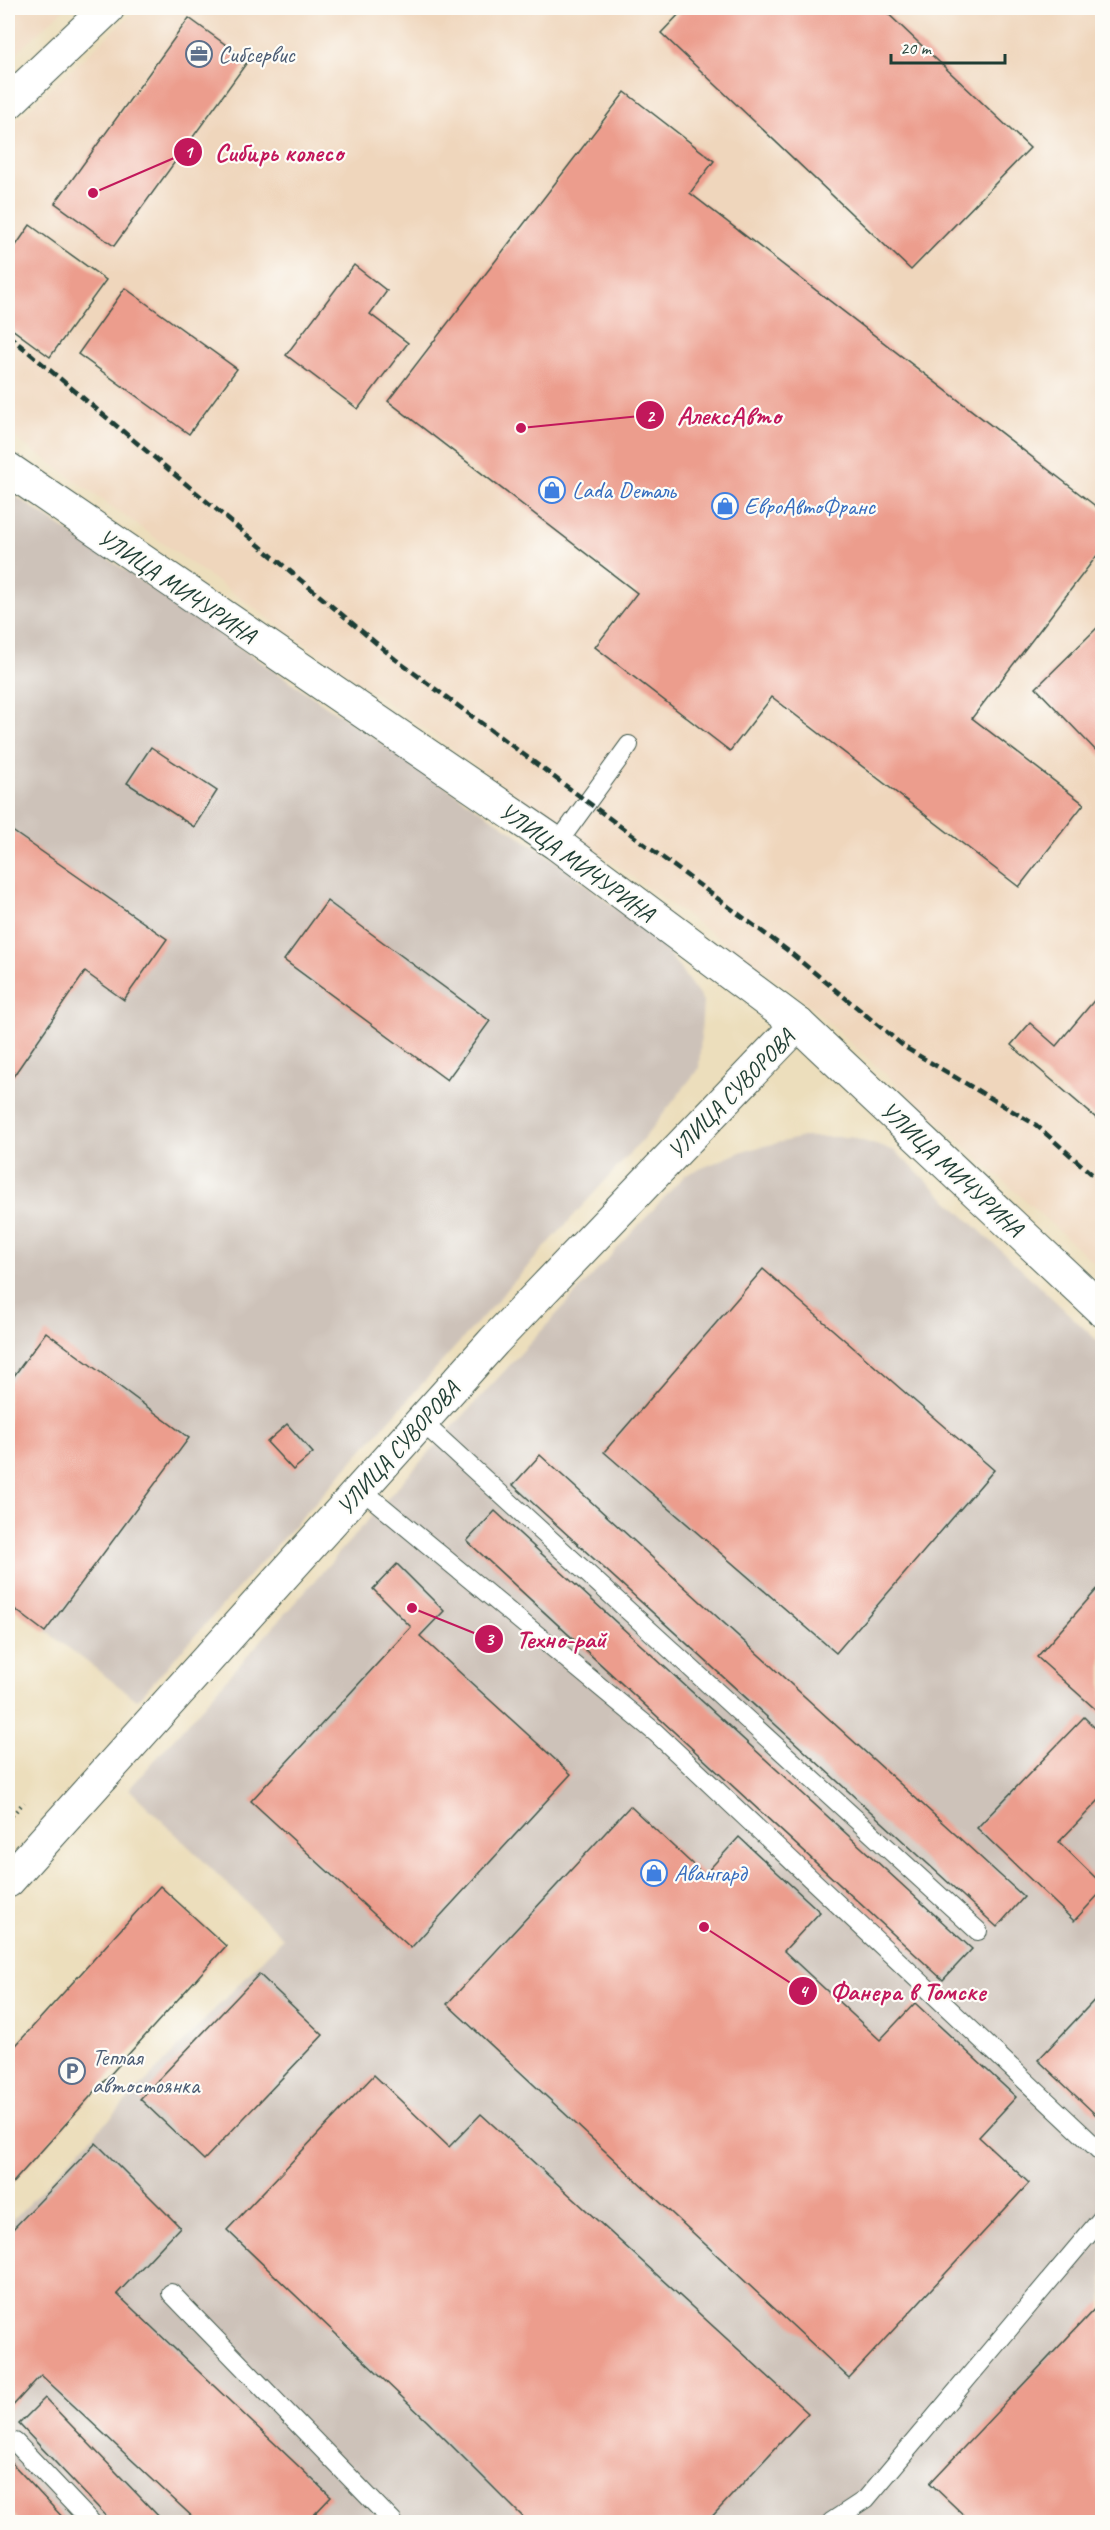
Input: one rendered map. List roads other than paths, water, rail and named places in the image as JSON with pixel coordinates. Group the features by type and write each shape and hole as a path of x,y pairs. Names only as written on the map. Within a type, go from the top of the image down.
{"main road":[{"path":"8,103 108,8"},
{"name":"УЛИЦА МИЧУРИНА","path":"8,469 557,844 798,1024 1102,1310"},
{"name":"УЛИЦА СУВОРОВА","path":"8,1881 494,1341 798,1024"}],"lane":[{"path":"557,844 629,746"},
{"path":"422,1422 978,1931"},
{"path":"362,1490 656,1734 1102,2152"},
{"path":"831,2523 866,2499 1102,2218"},
{"path":"171,2293 393,2523"},
{"path":"15,2442 90,2523"}],"railway":[{"path":"8,335 395,659 787,950 906,1048 1036,1125 1102,1183"}],"place":[{"name":"Сибсервис","path":"199,54"},
{"name":"Сибирь колесо","path":"93,193"},
{"name":"АлексАвто","path":"521,428"},
{"name":"Lada Dеталь","path":"552,490"},
{"name":"ЕвроАвтоФранс","path":"725,506"},
{"name":"Техно-рай","path":"412,1608"},
{"name":"Авангард","path":"654,1873"},
{"name":"Фанера в Томске","path":"704,1927"},
{"name":"Теплая автостоянка","path":"72,2071"}]}
